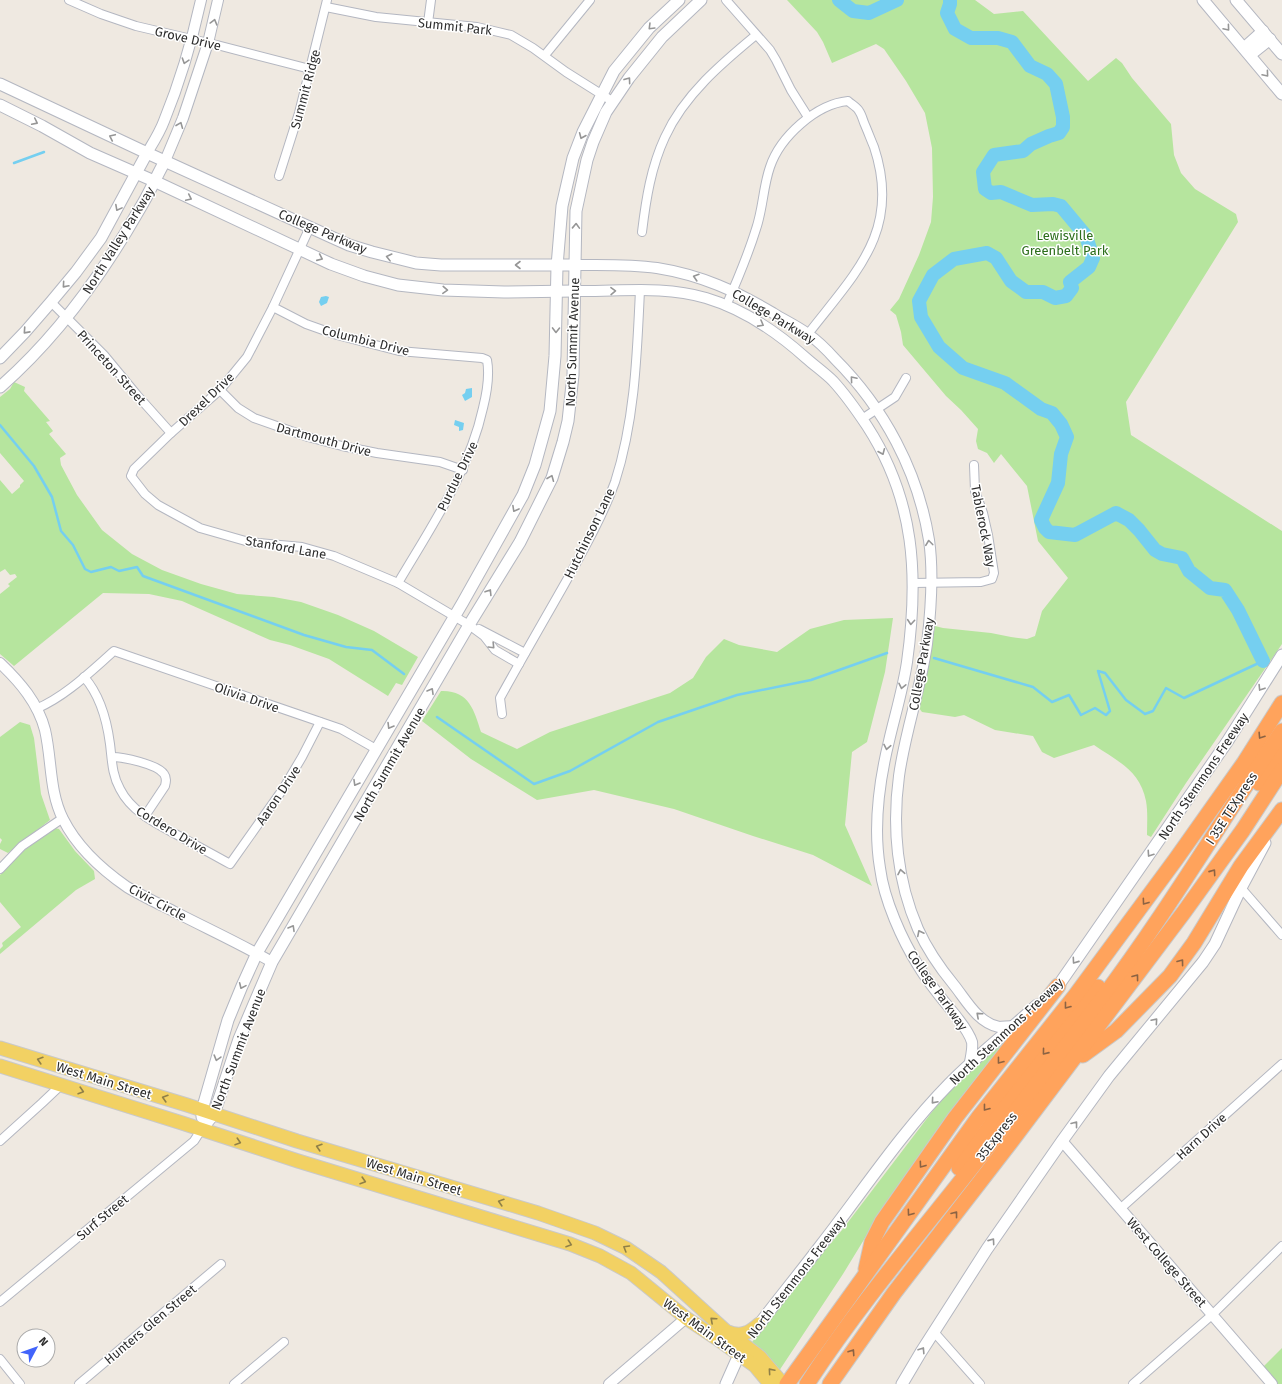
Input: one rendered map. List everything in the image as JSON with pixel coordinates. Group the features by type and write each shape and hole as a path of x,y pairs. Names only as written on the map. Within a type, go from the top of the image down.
{"highway":[{"name":"North Stemmons Freeway","path":"787,1384 978,1118 1075,996 1176,859 1244,763 1282,703"},
{"name":"I 35E TEXpress","path":"1181,885 1235,800 1282,731"},
{"path":"1181,885 1217,844 1282,750"},
{"path":"830,1384 894,1293 1070,1064 1184,912 1243,830 1282,770"},
{"path":"1070,1064 1116,1031 1170,976 1194,943 1241,866 1282,810"},
{"path":"930,1220 955,1174 1040,1059 1093,994 1167,889 1176,859"},
{"name":"35Express","path":"807,1384 876,1287 999,1133 1102,999 1143,942 1181,885"},
{"path":"864,1276 872,1242 882,1222 955,1118 1058,986"}],"main road":[{"name":"North Summit Avenue","path":"208,1112 228,1020 257,954 454,617 523,495 535,465 550,411 555,356 557,266 562,206 576,150 601,95 614,71 636,42 679,0"},
{"name":"North Summit Avenue","path":"201,1130 272,962 468,625 520,542 552,478 568,421 573,375 576,212 592,142 612,102 651,50 700,0"},
{"path":"1203,0 1282,94"},
{"path":"1236,0 1282,54"},
{"path":"1247,51 1266,35"},
{"name":"College Parkway","path":"0,84 147,154 349,245 416,263 441,265 575,265"},
{"name":"College Parkway","path":"0,105 42,126 90,153 154,181 331,264 364,276 398,284 443,290 498,292 574,291"},
{"name":"North Valley Parkway","path":"0,358 51,302 76,272 101,238 147,154"},
{"name":"North Valley Parkway","path":"0,387 15,374 85,294 140,209 165,161"},
{"name":"North Stemmons Freeway","path":"726,1384 741,1349 791,1282 821,1246 898,1142 970,1062 1014,1026 1058,986 1227,742 1282,655"},
{"path":"376,749 397,749"},
{"path":"902,1384 987,1249 1062,1141 1114,1070 1203,962 1215,944 1241,888 1282,810"},
{"name":"West Main Street","path":"0,1048 297,1141 579,1226 626,1248 661,1272 726,1331 741,1349"},
{"name":"West Main Street","path":"0,1066 292,1159 570,1244 600,1256 628,1271 686,1318 741,1349 783,1384"},
{"path":"532,1233 538,1213"},
{"path":"726,1331 740,1335 750,1331 759,1324"},
{"name":"West Main Street","path":"757,1362 770,1384"}],"street":[{"name":"Grove Drive","path":"69,0 81,3 136,26 310,69"},
{"name":"North Valley Parkway","path":"147,154 164,122 192,39 202,0"},
{"name":"North Valley Parkway","path":"165,161 183,118 208,43 218,0"},
{"path":"428,23 431,0"},
{"path":"544,55 590,0"},
{"path":"726,0 770,50 791,90 808,117"},
{"name":"Summit Park","path":"326,3 376,17 477,27 499,31 522,40 566,72 612,102"},
{"name":"Summit Ridge","path":"279,176 310,69 326,3"},
{"path":"642,232 655,161 665,136 679,112 696,91 720,65 756,35"},
{"path":"726,306 760,217 770,165 787,139 808,117 838,102 848,101 859,110 880,165 882,196 881,212 877,232 866,256 808,334"},
{"name":"Drexel Drive","path":"131,476 134,469 171,433 220,390 251,351 310,227"},
{"name":"College Parkway","path":"575,265 658,268 698,277 733,291 808,334 841,364 887,424 915,482 929,542 931,582 930,619 926,647 899,776 896,835 900,870 918,928 932,956 976,1014 987,1022 999,1027 1014,1026"},
{"name":"Hutchinson Lane","path":"502,714 500,698 580,557 605,507 615,481 628,431 633,400 640,290"},
{"name":"College Parkway","path":"574,291 669,291 707,298 766,326 833,381 862,419 879,446 902,503 911,546 913,583 912,613 907,663 888,744 877,813 880,868 887,900 907,947 919,968 967,1031 973,1044 970,1062"},
{"name":"Princeton Street","path":"51,302 104,355 136,395 171,433"},
{"name":"Columbia Drive","path":"273,307 306,324 337,335 399,351 482,358 487,360"},
{"name":"Purdue Drive","path":"398,583 458,480 478,433 488,389 489,368 487,360"},
{"path":"862,419 896,397 906,378"},
{"name":"Dartmouth Drive","path":"220,390 238,408 254,418 308,437 363,450 440,462 463,470"},
{"name":"Tablerock Way","path":"913,583 981,582 992,579 994,573 988,535 983,513 975,491 974,466"},
{"name":"Stanford Lane","path":"131,476 145,494 158,505 200,528 249,542 302,547 334,556 398,583 468,625 484,636 495,650 519,664"},
{"name":"Stanford Lane","path":"468,625 482,630 525,654"},
{"name":"Olivia Drive","path":"84,677 114,651 320,722 349,733 376,749"},
{"name":"Civic Circle","path":"0,663 15,678 33,701 45,730 52,785 56,802 72,834 92,859 127,887 272,962"},
{"path":"36,709 58,698 84,677"},
{"name":"Cordero Drive","path":"84,677 102,709 108,732 113,771 119,789 128,802 145,816 230,864"},
{"path":"896,709 913,712"},
{"name":"Aaron Drive","path":"230,864 283,789 320,722"},
{"path":"112,757 131,760 157,768 164,774 166,780 165,786 145,816"},
{"path":"0,869 22,846 63,818"},
{"path":"1241,888 1282,935"},
{"path":"894,916 911,909"},
{"name":"Harn Drive","path":"1120,1208 1282,1064"},
{"path":"0,1141 60,1085"},
{"name":"Surf Street","path":"0,1302 194,1141 201,1130"},
{"name":"West College Street","path":"1062,1141 1272,1384"},
{"path":"1132,1384 1213,1314 1282,1246"},
{"name":"Hunters Glen Street","path":"80,1384 221,1264"},
{"path":"608,1384 686,1318"},
{"path":"934,1332 980,1384"},
{"path":"234,1384 284,1342"},
{"path":"0,1359 20,1384"}],"green space":[{"name":"Lewisville Greenbelt Park","path":"787,0 975,0 994,14 1023,11 1088,81 1116,58 1122,63 1132,78 1171,124 1174,155 1181,173 1195,189 1236,214 1238,222 1126,402 1131,435 1282,531 1282,644 1186,783 1151,837 1147,835 1146,801 1139,781 1126,767 1094,745 1054,758 1042,752 1033,736 995,730 964,715 955,717 922,712 919,708 935,626 1027,639 1035,636 1042,611 1068,578 1038,541 1027,486 1001,454 994,463 987,453 978,449 976,441 978,429 946,396 903,345 896,315 890,310 899,299 919,255 931,222 933,197 932,148 925,113 906,81 884,49 876,44 832,63 817,32"},
{"path":"14,382 25,387 24,391 50,421 46,422 53,431 49,434 66,454 60,458 61,465 77,495 102,530 132,554 162,570 201,584 237,594 274,597 301,602 338,615 374,631 418,657 402,685 396,683 388,696 329,659 290,645 270,640 182,601 149,594 103,593 14,666 0,654 0,594 10,586 8,584 17,577 15,574 10,575 5,569 0,572 0,480 12,494 24,481 0,453 0,397 10,389"},
{"path":"893,618 885,672 867,742 852,752 845,825 872,886 813,855 674,809 594,790 537,800 471,759 422,721 441,691 458,694 469,703 473,709 481,732 517,749 550,732 670,693 693,678 706,657 724,639 739,645 777,652 810,629 844,620"},
{"path":"20,722 30,725 34,738 41,794 50,820 8,853 0,849 2,840 0,838 0,737"},
{"path":"55,828 59,829 75,851 94,871 95,879 76,890 0,954 0,949 3,946 2,943 21,927 0,902 0,875 19,854"},
{"path":"1007,1040 911,1168 777,1374 742,1355 809,1269 842,1230 941,1100 957,1083"},
{"path":"1282,1348 1282,1384 1277,1384 1263,1367"}],"water":[{"path":"321,297 329,297 327,303 321,306 319,302"},
{"path":"472,388 472,397 465,401 462,395 465,393 466,389"},
{"path":"455,420 464,423 463,430 459,431 459,427 454,425"}],"waterway":[{"path":"839,0 853,11 869,13 897,0"},
{"path":"950,0 947,13 955,29 971,38 998,38 1012,42 1030,66 1047,74 1056,84 1063,117 1063,127 1059,133 1031,144 1023,151 994,155 983,172 985,189 991,193 1001,192 1032,205 1053,204 1061,206 1086,236 1093,258 1089,267 1070,282 1072,288 1066,296 1055,298 1043,292 1026,292 1011,281 996,258 987,253 954,259 933,275 919,301 921,317 939,347 963,368 1005,383 1041,409 1052,413 1061,424 1067,437 1061,454 1058,483 1041,520 1045,528 1049,532 1075,535 1116,513 1129,520 1155,550 1162,554 1182,558 1189,571 1210,588 1225,590 1238,610 1263,661"},
{"path":"14,163 44,152"},
{"path":"0,425 34,466 52,497 61,531 73,545 85,569 91,572 111,567 119,571 137,567 143,576 304,635 346,647 372,650 404,674"},
{"path":"437,717 534,784 570,771 658,722 737,695 811,680 887,653"},
{"path":"934,658 1033,687 1052,702 1069,695 1081,715 1095,708 1106,715 1110,711 1098,671 1105,673 1126,700 1145,714 1153,711 1166,688 1184,698 1263,661"}]}
